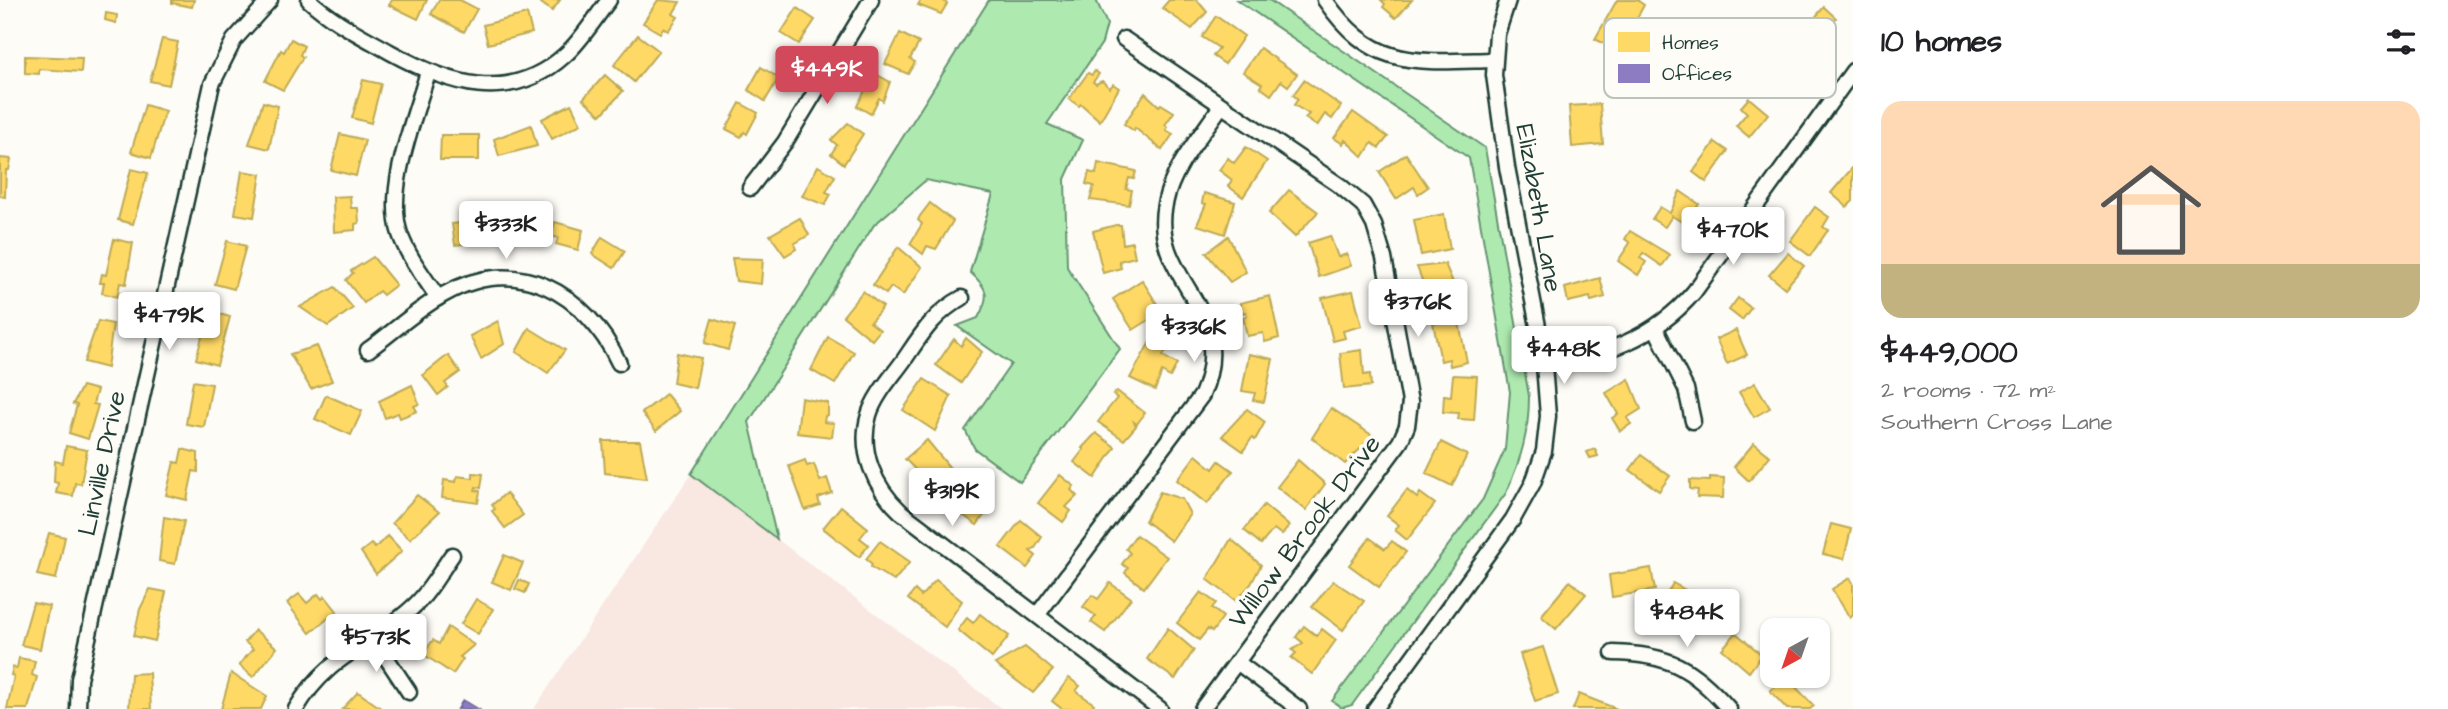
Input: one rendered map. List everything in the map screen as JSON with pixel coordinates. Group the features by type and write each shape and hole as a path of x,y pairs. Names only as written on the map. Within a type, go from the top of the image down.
{"street":[{"name":"Linville Drive","path":"78,709 79,679 212,84 234,40 270,0"},
{"path":"309,0 334,20 428,72 468,85 490,86 521,79 565,55 609,0"},
{"path":"750,188 785,142 871,0"},
{"path":"1325,0 1356,39 1389,55 1420,61 1493,60"},
{"name":"Elizabeth Lane","path":"1375,709 1526,498 1539,469 1547,435 1544,365 1507,167 1493,60 1508,0"},
{"name":"Willow Brook Drive","path":"1124,39 1339,185 1363,205 1374,225 1384,258 1409,402 1407,426 1400,442 1202,709"},
{"path":"1836,95 1853,71"},
{"path":"428,72 401,167 397,215 400,233 410,256 438,298"},
{"path":"1544,365 1603,352 1656,329 1694,292 1834,98"},
{"path":"1038,614 1202,395 1208,381 1212,369 1209,326 1169,255 1163,223 1165,203 1174,177 1221,106"},
{"path":"369,350 438,298 458,288 487,280 525,279 564,295 586,312 607,337 619,363"},
{"path":"961,298 944,308 932,320 876,401 865,433 874,478 893,504 1160,709"},
{"path":"1656,329 1686,389 1693,421"},
{"path":"296,709 320,673 415,606 452,555"},
{"path":"372,636 409,692"},
{"path":"1614,653 1650,656 1680,665 1701,679 1729,709"},
{"path":"1237,662 1299,709"}],"shaded area":[{"path":"691,474 777,539 1002,709 534,709"}],"green space":[{"path":"989,0 1096,0 1107,24 1102,43 1047,124 1083,140 1065,179 1067,267 1120,349 1020,482 975,449 965,430 1011,364 957,326 978,318 986,298 981,283 970,272 993,194 926,180 874,225 749,422 777,539 691,474"},
{"path":"1237,0 1269,0 1485,148 1529,396 1528,422 1523,446 1506,493 1352,705 1342,708 1332,701 1483,499 1505,449 1510,392 1469,158"}],"building: Homes":[{"path":"172,0 194,0 192,7 172,3"},
{"path":"392,0 427,0 418,19 389,5"},
{"path":"439,0 460,0 477,9 464,32 431,14"},
{"path":"537,0 560,0 552,11"},
{"path":"658,0 680,2 673,14 678,17 668,31 663,28 660,33 643,23"},
{"path":"921,0 943,0 947,4 941,14 918,5"},
{"path":"1169,0 1197,0 1207,12 1192,29 1162,8"},
{"path":"1381,0 1412,0 1396,18 1383,7 1385,4"},
{"path":"1617,0 1637,0 1644,5 1637,18 1607,18"},
{"path":"1824,7 1836,18 1815,18"},
{"path":"797,8 815,20 799,44 781,33"},
{"path":"106,13 117,15 116,23 105,20"},
{"path":"527,14 532,33 488,44 483,25"},
{"path":"1216,16 1244,36 1225,64 1213,56 1219,48 1202,37"},
{"path":"1604,23 1604,44 1595,39"},
{"path":"900,33 919,43 910,59 915,62 908,74 885,64"},
{"path":"638,35 659,51 634,82 614,65"},
{"path":"162,39 178,42 169,85 150,81"},
{"path":"291,39 304,46 300,55 303,57 283,90 265,81 281,50 284,52"},
{"path":"1260,48 1297,74 1288,86 1281,81 1271,95 1260,87 1262,84 1243,72"},
{"path":"25,56 82,58 81,72 39,69 39,74 25,73"},
{"path":"761,67 779,78 765,101 748,90"},
{"path":"1095,71 1099,74 1093,82 1096,84 1102,81 1110,88 1113,84 1119,88 1100,121 1081,104 1079,106 1069,99 1088,73 1092,75"},
{"path":"874,73 890,82 883,101 879,98 871,114 857,106"},
{"path":"605,75 623,91 601,115 583,99"},
{"path":"363,80 381,84 371,123 352,118"},
{"path":"1304,80 1341,106 1332,119 1325,114 1317,126 1305,118 1309,114 1294,105 1298,99 1293,95"},
{"path":"1145,93 1159,106 1161,104 1174,112 1165,125 1168,127 1166,130 1173,134 1162,150 1135,128 1134,131 1124,124"},
{"path":"1749,98 1768,114 1749,137 1736,126 1747,113 1741,107"},
{"path":"263,102 278,106 269,149 249,144"},
{"path":"740,103 758,113 747,134 744,132 741,137 726,129"},
{"path":"571,104 581,124 552,139 542,119"},
{"path":"1600,104 1603,144 1572,147 1569,106"},
{"path":"145,105 165,111 151,158 131,152"},
{"path":"1353,112 1388,137 1379,148 1372,143 1363,157 1345,140 1343,144 1334,138"},
{"path":"848,123 863,134 844,164 831,154 837,145 831,140"},
{"path":"531,125 537,146 499,156 494,139"},
{"path":"340,134 365,140 356,176 331,170"},
{"path":"441,135 479,135 479,160 440,160"},
{"path":"1715,142 1728,151 1706,182 1693,172"},
{"path":"1246,147 1267,161 1243,197 1228,186 1232,180 1219,170 1228,158 1234,163"},
{"path":"1406,154 1428,187 1418,194 1414,187 1396,199 1379,172"},
{"path":"0,158 11,159 9,170 6,170 5,197 0,196"},
{"path":"1098,163 1136,171 1134,179 1129,178 1126,189 1132,190 1129,205 1090,200 1094,186 1086,184 1089,172 1096,174"},
{"path":"818,166 835,176 826,192 831,194 825,205 802,196"},
{"path":"1853,167 1853,201 1847,207 1831,193"},
{"path":"131,169 148,173 133,224 118,220"},
{"path":"242,171 261,174 254,217 235,214"},
{"path":"1289,190 1318,212 1295,237 1269,213"},
{"path":"1680,191 1699,204 1688,221 1684,218 1682,222 1672,216 1665,227 1652,219 1660,207 1670,213"},
{"path":"1204,193 1235,202 1225,234 1197,225 1206,204 1202,203"},
{"path":"350,196 351,208 358,208 359,223 355,224 355,230 334,232 333,197"},
{"path":"930,203 953,221 936,249 927,246 923,254 910,244 922,224 918,220"},
{"path":"1815,207 1829,217 1823,227 1828,230 1810,256 1790,241"},
{"path":"518,214 519,238 495,240 494,220 502,220 501,215"},
{"path":"1444,214 1450,249 1421,255 1414,220"},
{"path":"800,218 809,235 794,244 796,249 785,256 770,235"},
{"path":"478,221 481,242 455,245 452,224"},
{"path":"555,222 583,230 578,250 556,244 558,238 551,236"},
{"path":"1121,225 1123,244 1132,242 1135,257 1119,261 1121,268 1103,273 1093,231"},
{"path":"1630,231 1670,255 1662,266 1643,253 1640,258 1646,262 1638,275 1618,261 1630,243 1625,239"},
{"path":"1228,236 1246,272 1230,282 1206,253"},
{"path":"1330,236 1338,257 1347,254 1351,266 1319,277 1308,243"},
{"path":"602,237 625,251 614,268 592,254"},
{"path":"114,239 133,243 126,284 120,283 117,297 102,293 104,283 100,283 102,274 106,275"},
{"path":"227,241 246,246 234,289 215,284"},
{"path":"898,247 922,267 903,295 891,287 886,294 873,285"},
{"path":"1788,253 1804,266 1785,288 1769,275"},
{"path":"373,257 396,285 383,295 379,291 364,303 346,280 353,273 351,271"},
{"path":"732,258 763,259 761,284 736,281"},
{"path":"1445,264 1461,301 1431,303 1417,267"},
{"path":"1600,278 1605,297 1568,302 1565,288"},
{"path":"1142,280 1162,312 1133,330 1113,299"},
{"path":"335,287 353,308 328,326 300,307"},
{"path":"863,291 883,307 870,322 880,330 872,340 843,316"},
{"path":"1353,291 1362,326 1343,331 1345,338 1333,341 1322,298"},
{"path":"1270,296 1279,338 1265,342 1263,333 1247,336 1243,317 1247,316 1246,312 1242,313 1240,303"},
{"path":"1738,298 1751,308 1742,320 1729,310"},
{"path":"209,311 230,317 217,365 196,359"},
{"path":"1458,318 1467,362 1450,366 1449,359 1441,361 1433,323"},
{"path":"712,319 735,326 728,350 705,343"},
{"path":"98,321 113,324 107,368 84,362"},
{"path":"498,321 504,344 481,359 470,336"},
{"path":"529,328 565,350 548,373 516,352"},
{"path":"1736,330 1747,355 1727,364 1716,339"},
{"path":"828,337 854,352 835,384 811,370"},
{"path":"966,338 982,352 961,383 936,365 954,339 961,346"},
{"path":"1151,340 1167,349 1163,356 1177,364 1170,377 1162,372 1155,390 1130,378"},
{"path":"317,346 332,381 311,389 290,354"},
{"path":"1362,350 1364,375 1370,374 1371,386 1344,389 1340,353"},
{"path":"677,353 701,358 695,388 673,383"},
{"path":"1249,354 1273,359 1264,402 1253,400 1255,393 1242,391"},
{"path":"448,355 460,372 445,383 448,387 438,395 423,375"},
{"path":"1453,375 1477,376 1474,420 1458,419 1459,413 1443,412 1444,395 1451,396"},
{"path":"924,379 951,396 935,431 903,410"},
{"path":"1629,379 1641,409 1627,418 1631,424 1620,431 1612,418 1618,414 1606,393"},
{"path":"193,381 212,384 204,427 186,424"},
{"path":"1755,383 1770,408 1754,417 1739,392"},
{"path":"412,385 419,404 414,406 417,411 400,418 398,413 385,418 379,401"},
{"path":"82,386 97,390 93,404 98,405 88,439 69,433 77,405 73,404"},
{"path":"1117,391 1145,413 1137,424 1134,422 1136,426 1124,440 1098,422 1117,398 1113,395"},
{"path":"666,394 680,411 656,431 642,413"},
{"path":"326,395 362,411 351,435 315,419"},
{"path":"801,398 828,403 828,415 825,416 824,422 834,423 832,437 797,433"},
{"path":"1331,408 1373,436 1345,464 1312,438"},
{"path":"1247,409 1265,422 1255,440 1252,438 1243,451 1222,436"},
{"path":"1096,433 1115,447 1095,478 1074,462"},
{"path":"927,440 954,473 935,490 905,459"},
{"path":"603,441 640,441 647,478 605,473"},
{"path":"1441,442 1467,455 1452,486 1426,473"},
{"path":"1754,443 1770,456 1749,481 1734,467"},
{"path":"66,446 87,450 81,484 75,483 73,496 56,493 58,483 54,482 55,461 63,463"},
{"path":"182,449 198,453 198,472 193,471 187,500 166,495 174,462 179,463"},
{"path":"1595,449 1598,456 1590,458 1587,452"},
{"path":"1196,455 1213,469 1219,461 1233,471 1207,504 1177,480"},
{"path":"1641,455 1670,476 1659,491 1630,470"},
{"path":"805,460 807,466 814,464 820,481 827,478 832,493 818,498 820,505 805,510 789,466"},
{"path":"1298,460 1325,484 1306,510 1277,487"},
{"path":"473,473 483,474 481,488 476,487 475,490 480,491 478,503 442,498 444,480 456,482 457,476 473,478"},
{"path":"1060,475 1074,486 1071,490 1077,496 1066,507 1071,511 1063,522 1038,503"},
{"path":"1710,477 1724,478 1723,498 1697,497 1698,490 1690,489 1690,480 1710,481"},
{"path":"962,481 990,507 977,525 946,503"},
{"path":"1407,490 1417,498 1420,493 1435,504 1407,540 1395,530 1399,525 1387,516"},
{"path":"1160,492 1182,499 1190,514 1171,541 1145,521"},
{"path":"506,493 523,515 505,528 492,511 495,509 492,505"},
{"path":"417,495 439,512 410,539 392,523"},
{"path":"1264,505 1289,526 1282,535 1274,529 1261,544 1244,530"},
{"path":"841,506 868,528 860,538 869,545 859,557 823,528"},
{"path":"164,517 184,521 175,564 159,561"},
{"path":"1021,520 1042,537 1030,551 1036,556 1027,568 1000,547"},
{"path":"1831,524 1851,529 1844,559 1823,554"},
{"path":"49,533 65,537 56,579 37,575"},
{"path":"1136,535 1167,557 1144,588 1125,573 1128,568 1122,564 1130,553 1126,549"},
{"path":"388,536 402,551 376,574 361,552 371,544 375,548"},
{"path":"1370,538 1385,549 1392,541 1406,552 1379,587 1349,565"},
{"path":"1231,539 1261,565 1251,584 1236,601 1207,579"},
{"path":"880,541 910,562 894,581 871,567 872,564 866,559"},
{"path":"504,555 523,563 511,590 492,582"},
{"path":"1651,568 1655,590 1612,597 1609,575"},
{"path":"1850,578 1853,583 1853,615 1850,618 1832,589"},
{"path":"519,580 529,584 525,593 515,589"},
{"path":"936,580 962,601 945,627 908,599 915,590 921,596"},
{"path":"1333,581 1364,601 1343,630 1312,607"},
{"path":"1570,581 1586,594 1556,629 1541,616"},
{"path":"1110,583 1131,598 1105,632 1091,622 1096,616 1083,607 1092,595 1098,599"},
{"path":"1673,583 1717,608 1707,625 1663,601"},
{"path":"150,589 166,592 155,641 134,636 140,609"},
{"path":"1201,592 1216,603 1212,608 1223,617 1212,632 1208,629 1199,640 1177,623"},
{"path":"299,594 307,603 318,594 322,599 325,596 337,611 310,633 287,603"},
{"path":"476,599 493,609 478,634 461,624"},
{"path":"33,603 49,606 40,649 21,645"},
{"path":"980,614 1009,636 992,658 958,630 967,618 973,623"},
{"path":"1304,626 1317,636 1322,629 1336,640 1312,674 1291,658 1296,653 1292,650 1303,643 1296,637"},
{"path":"448,627 474,645 460,657 463,659 453,674 423,654 433,640 439,644"},
{"path":"1168,628 1194,650 1175,679 1147,659"},
{"path":"255,630 277,648 253,677 239,665 253,649 245,642"},
{"path":"1736,633 1760,653 1760,658 1749,672 1722,649"},
{"path":"1025,647 1053,670 1033,693 995,664"},
{"path":"1543,647 1558,694 1535,701 1520,654"},
{"path":"19,658 35,661 32,675 37,677 28,709 7,709 14,676 11,675 13,667 17,668"},
{"path":"149,673 151,709 129,709 131,674"},
{"path":"231,673 267,696 261,709 221,709"},
{"path":"1069,678 1080,686 1076,691 1094,704 1091,709 1062,709 1052,701"},
{"path":"1773,688 1797,688 1814,706 1810,709 1787,709 1770,691"},
{"path":"358,692 382,709 342,709"},
{"path":"1579,694 1617,709 1573,709"}],"building: Offices":[{"path":"463,700 478,709 458,709"}]}
